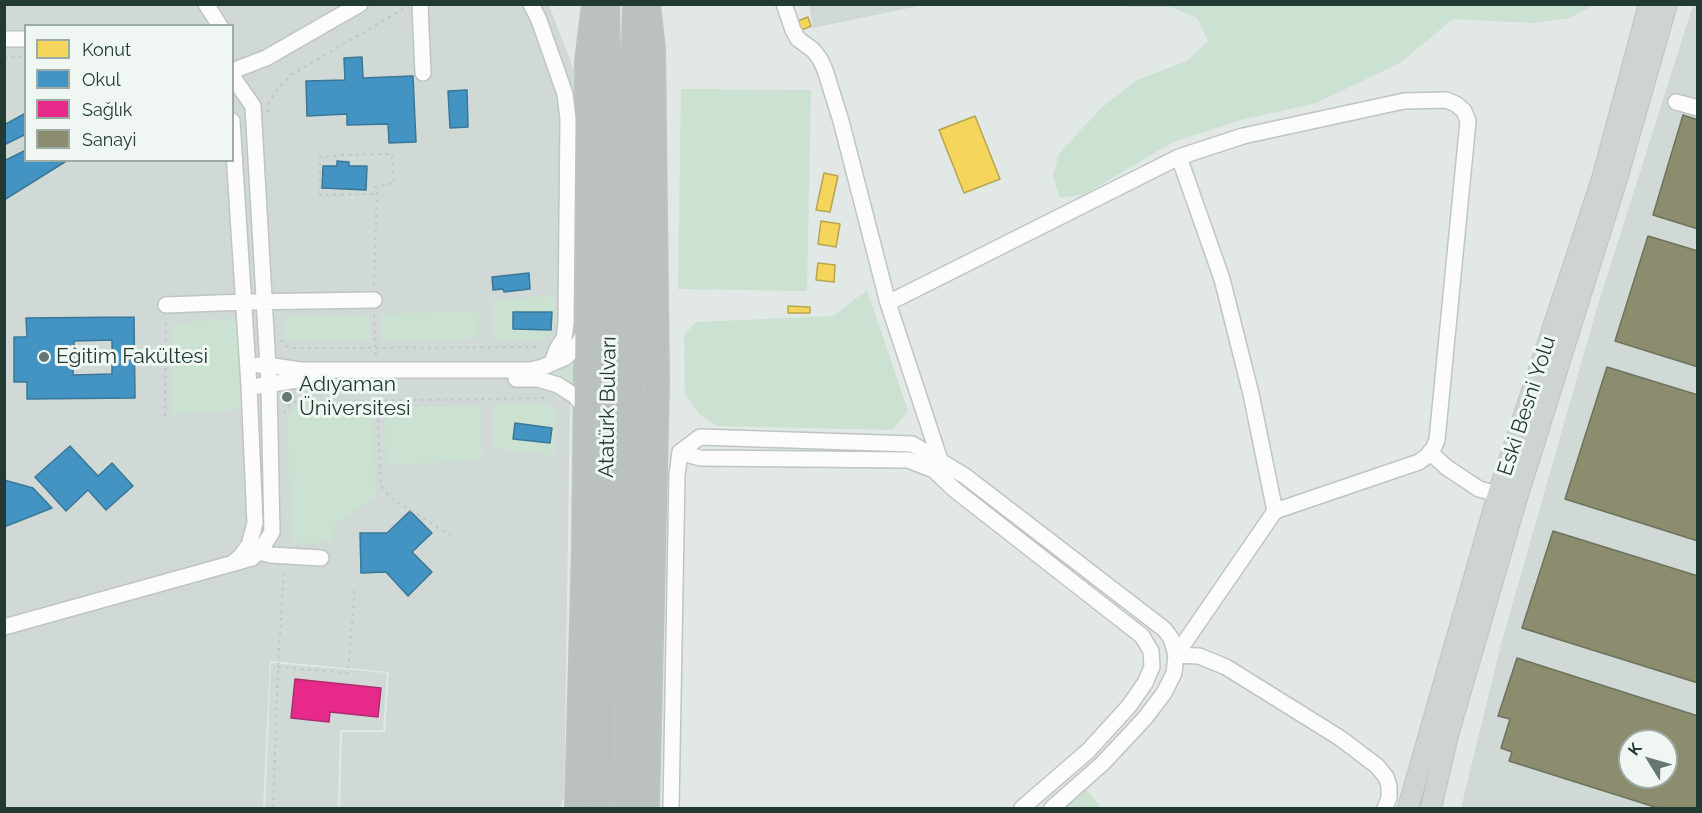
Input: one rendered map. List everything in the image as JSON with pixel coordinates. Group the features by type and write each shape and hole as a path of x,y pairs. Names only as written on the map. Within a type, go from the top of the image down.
{"highway":[{"path":"577,808 584,572 587,63 594,4"},
{"name":"Atatürk Bulvarı","path":"600,808 609,407 610,168 607,4"},
{"name":"Atatürk Bulvarı","path":"626,808 635,4"},
{"path":"647,808 657,383 653,50 648,4"}],"main road":[{"name":"Eski Besni Yolu","path":"1408,808 1498,494 1602,178 1648,4"},
{"name":"Eski Besni Yolu","path":"1431,808 1448,735 1517,498 1616,182 1667,4"}],"street":[{"path":"206,4 219,24"},
{"path":"234,73 266,58 360,4"},
{"path":"249,386 376,374 530,370 554,356 564,338 566,323 568,119 565,94 531,4"},
{"path":"784,4 798,39 813,50 825,70 888,303 937,465"},
{"path":"415,5 423,73"},
{"path":"4,39 24,39"},
{"path":"234,77 253,106 268,385 272,532 266,544 254,548"},
{"path":"888,303 1179,157 1243,136 1404,101 1446,100 1456,104 1464,111 1468,121 1437,440 1430,452 1419,462 1275,511 1176,655"},
{"path":"1676,102 1698,108"},
{"path":"4,627 252,558 254,548 252,536 255,523 249,386 234,151"},
{"path":"1179,157 1221,279 1251,394 1275,511"},
{"path":"166,304 374,300"},
{"path":"554,356 566,357 586,332"},
{"path":"248,366 267,365 300,370 376,374 538,379 558,385 574,396 585,408"},
{"path":"671,808 676,475 680,452 700,437 912,444 937,465 955,490 1142,636 1151,651 1152,667 1146,683 1129,706 1088,751 1022,808"},
{"path":"680,452 700,458 908,460 937,465 965,476 1164,629 1171,638 1176,655 1174,673 1164,693 1145,718 1103,763 1052,808"},
{"path":"1430,452 1446,467 1479,489 1498,494"},
{"path":"254,548 271,555 321,558"},
{"path":"1176,655 1199,656 1226,667 1340,738 1377,766 1386,777 1389,798 1385,808"}],"path":[{"path":"268,112 269,103 278,88 291,75 415,5"},
{"path":"4,57 24,57"},
{"path":"377,194 320,195 320,157 392,154 394,183 375,187 377,194 374,300 381,486 391,498 450,535"},
{"path":"165,416 166,304"},
{"path":"280,338 286,346 293,348 545,347 554,356"},
{"path":"283,416 286,409 294,402 550,398"},
{"path":"273,808 284,556"},
{"path":"278,667 348,673 355,586"}],"shaded area":[{"path":"809,4 923,4 923,5 813,28"},
{"name":"Adıyaman Üniversitesi","path":"5,5 549,5 575,73 564,796 560,808 340,808 342,732 385,732 389,672 270,661 263,808 5,808"},
{"path":"1693,5 1697,5 1697,808 1461,808 1501,644 1596,311"},
{"path":"271,663 387,673 383,730 340,730 338,808 265,808"}],"green space":[{"path":"1594,4 1570,18 1532,23 1453,19 1400,63 1316,103 1241,120 1173,142 1085,194 1060,198 1053,176 1059,154 1100,109 1137,80 1187,61 1208,41 1197,18 1171,7 1121,5"},
{"path":"681,89 811,90 807,291 678,289"},
{"path":"867,290 908,411 893,430 717,426 699,414 685,394 684,335 696,322 833,316"},
{"path":"555,296 554,328 544,341 494,342 493,299"},
{"path":"479,311 478,338 381,341 381,314"},
{"path":"369,315 370,342 290,342 284,337 284,317"},
{"path":"233,318 237,321 242,409 171,415 171,328 175,323"},
{"path":"579,357 579,392 549,375 565,369"},
{"path":"494,404 548,404 556,410 554,456 493,448"},
{"path":"296,406 372,406 376,497 334,525 333,542 292,544 287,415"},
{"path":"384,406 481,406 482,461 386,465"},
{"path":"1085,788 1102,808 1064,808"}],"building: Konut":[{"path":"808,17 811,26 802,30 798,21"},
{"path":"975,116 1000,179 964,193 939,130"},
{"path":"824,173 838,176 830,212 816,210"},
{"path":"821,221 840,224 836,247 818,244"},
{"path":"818,263 835,265 834,282 816,280"},
{"path":"788,306 810,307 810,313 788,313"}],"building: Okul":[{"path":"362,57 363,78 413,76 416,142 389,143 388,124 347,125 347,114 307,116 306,81 345,80 344,58"},
{"path":"467,90 468,127 450,128 448,91"},
{"path":"24,114 24,135 4,145 4,125"},
{"path":"24,151 24,162 65,162 4,200 4,161"},
{"path":"337,161 349,162 349,166 367,166 366,190 322,188 323,166 337,166"},
{"path":"529,273 530,289 504,292 503,289 493,290 492,277"},
{"path":"513,312 552,312 551,330 513,329"},
{"name":"Eğitim Fakültesi","path":"134,317 135,398 27,399 27,382 14,382 14,337 27,337 26,318","holes":["112,340 112,374 73,375 74,341"]},
{"path":"515,423 552,428 550,443 513,439"},
{"path":"70,446 98,476 112,463 133,486 106,510 88,490 66,511 35,477"},
{"path":"4,480 33,488 52,508 4,527"},
{"path":"410,511 432,533 412,552 432,572 408,596 386,572 361,573 360,533 387,533"}],"building: Sağlık":[{"path":"295,679 381,688 378,717 330,712 329,722 291,718"}],"building: Sanayi":[{"path":"1683,115 1698,120 1698,229 1653,215"},
{"path":"1648,236 1698,251 1698,367 1615,341"},
{"path":"1607,367 1698,395 1698,541 1565,499"},
{"path":"1553,531 1698,576 1698,683 1522,628"},
{"path":"1517,658 1698,716 1698,808 1658,808 1509,761 1512,752 1501,748 1510,719 1498,716"}],"place":[{"name":"Eğitim Fakültesi","path":"44,357"},
{"name":"Adıyaman Üniversitesi","path":"287,397"}]}
